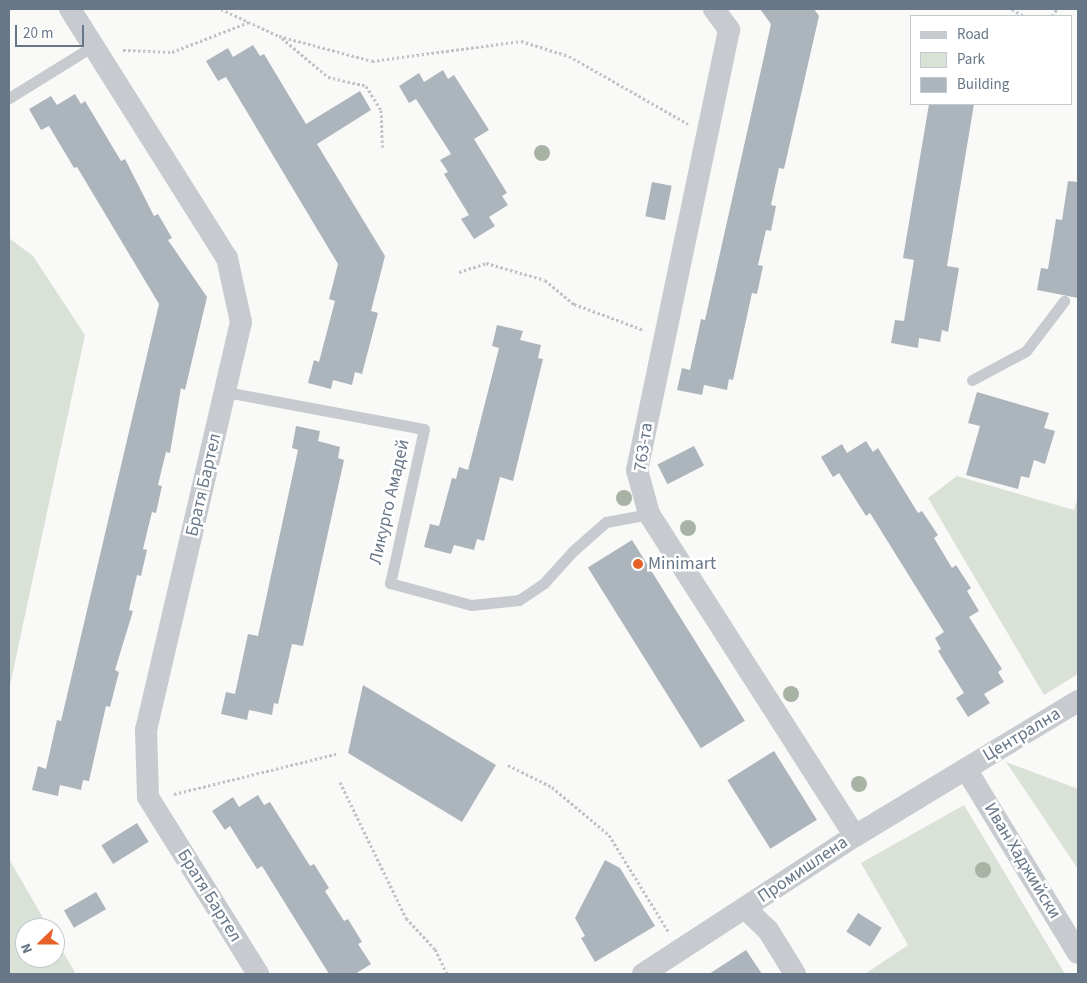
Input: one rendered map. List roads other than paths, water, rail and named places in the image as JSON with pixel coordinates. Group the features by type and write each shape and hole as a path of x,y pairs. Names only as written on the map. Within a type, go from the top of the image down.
{"street":[{"name":"Братя Бартел","path":"70,9 227,258 242,322 146,730 148,797 258,974"},
{"name":"763-та","path":"714,9 728,30 708,136 637,470 649,514 855,836"},
{"name":"Централна","path":"966,768 1078,701"},
{"name":"Промишлена","path":"643,974 746,909 855,836 966,768"},
{"name":"Иван Хаджийски","path":"966,768 1078,953"},
{"path":"746,909 768,930 795,974"}],"lane":[{"path":"9,98 93,46"},
{"path":"972,380 1026,351 1064,301"},
{"name":"Ликурго Амадей","path":"226,392 424,429 390,583 471,605 519,600 544,583 606,522 649,514"}],"place":[{"name":"Minimart","path":"638,564"}]}
